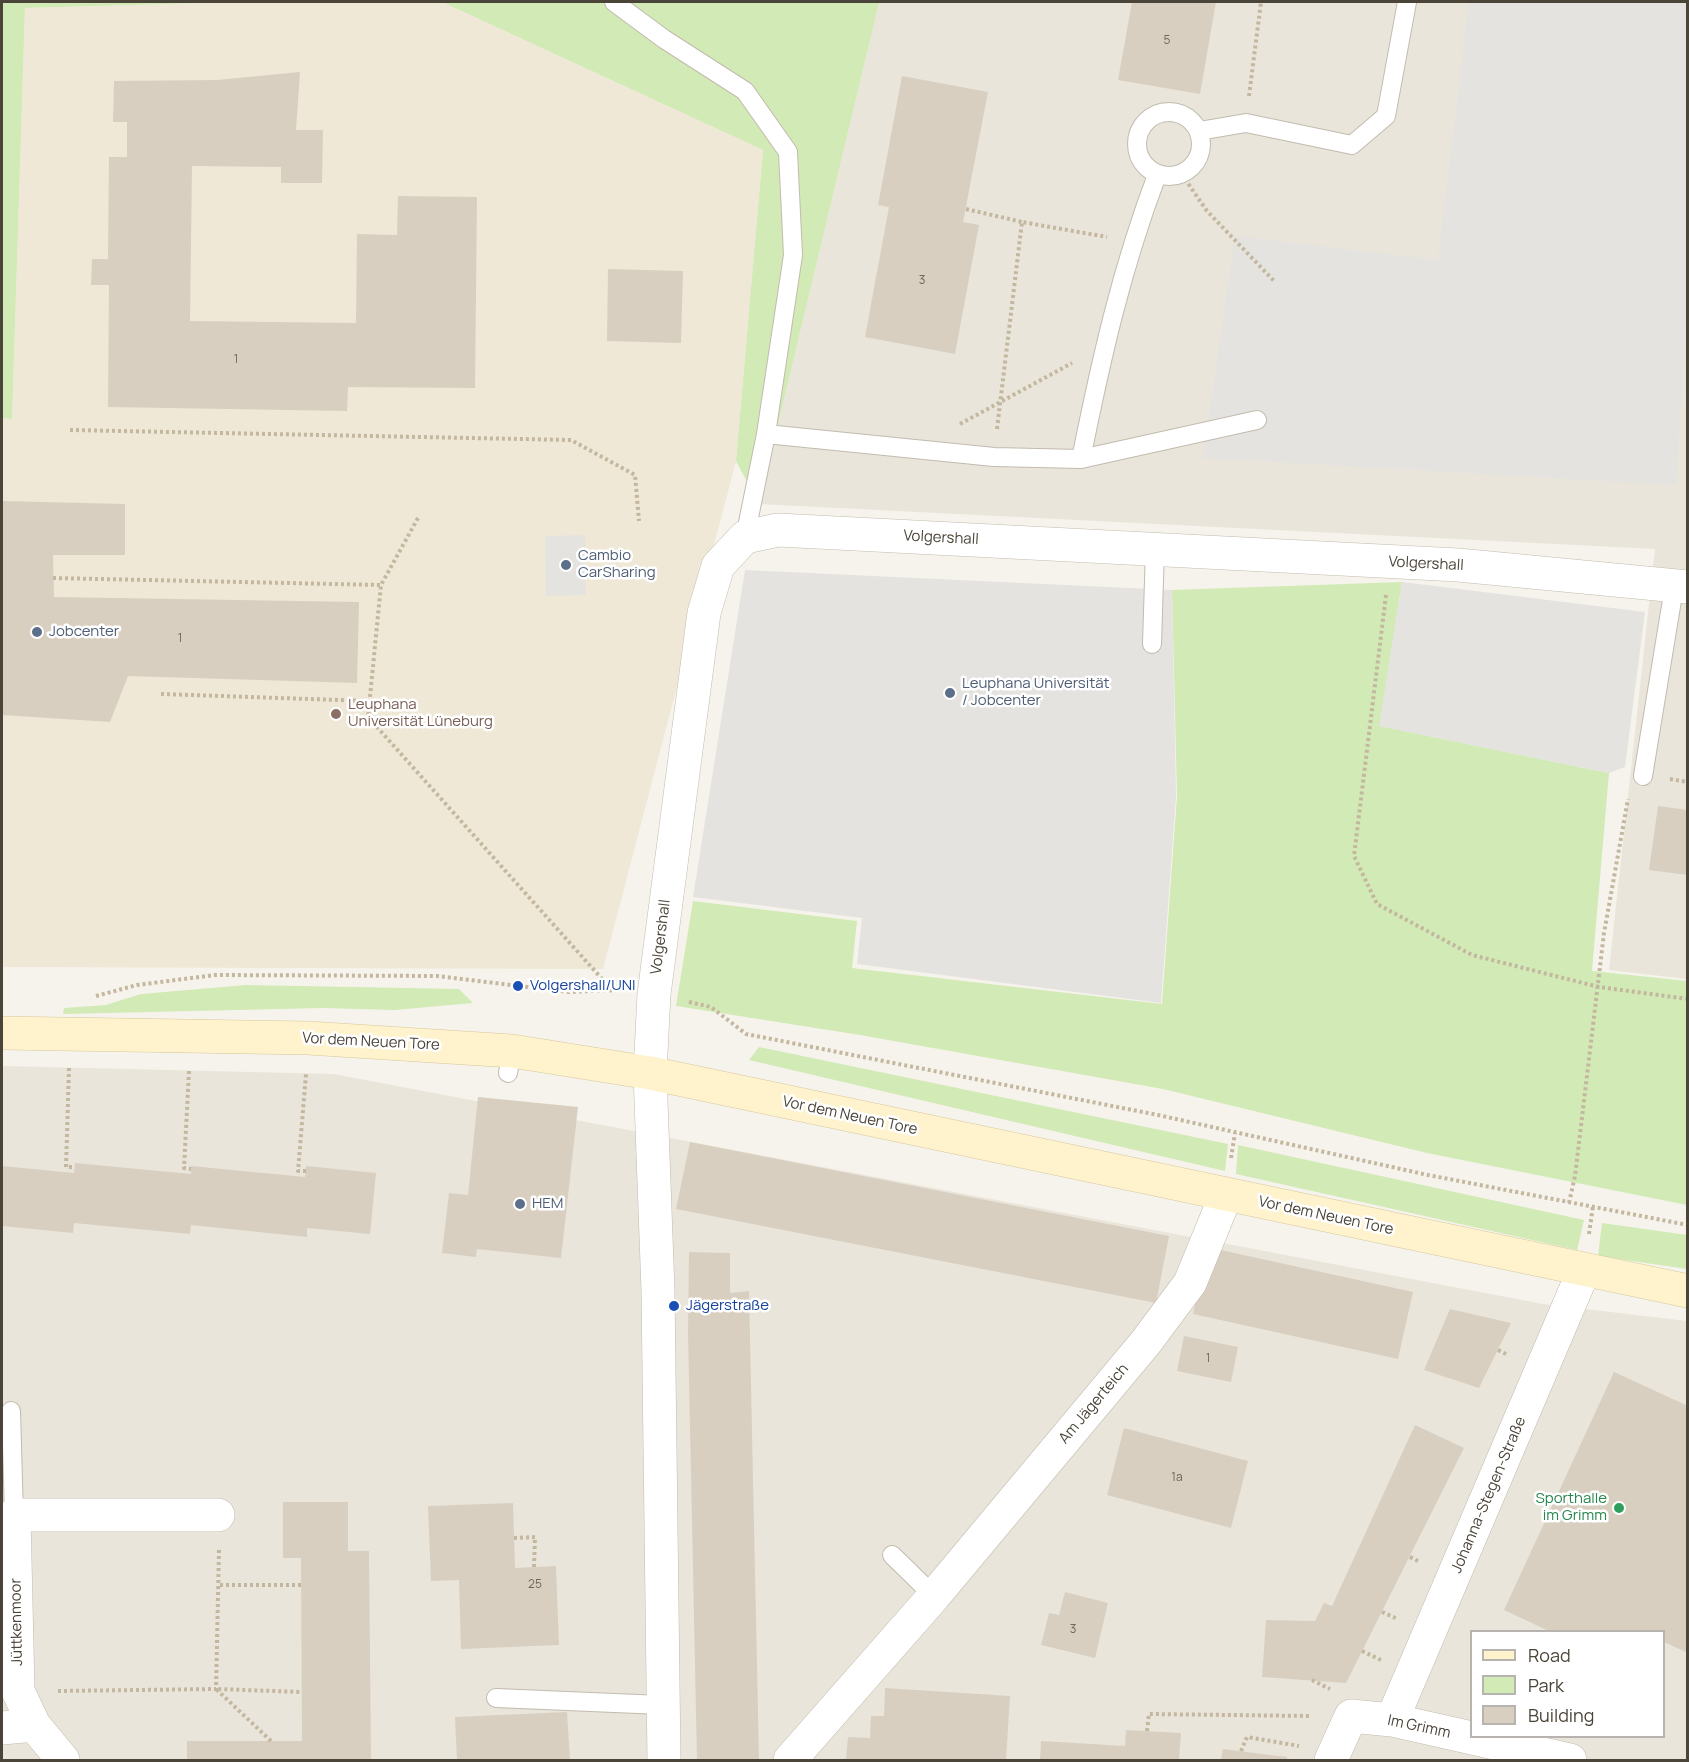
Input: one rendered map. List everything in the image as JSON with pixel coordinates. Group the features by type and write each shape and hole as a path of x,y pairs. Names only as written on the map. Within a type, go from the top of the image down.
{"main road":[{"name":"Vor dem Neuen Tore","path":"2,1033 308,1038 510,1062 650,1073 1688,1291"}],"street":[{"name":"Volgershall","path":"650,1073 654,994 704,613 718,566 745,537 778,530 1458,565 1681,587"},
{"path":"650,1073 658,1291 664,1761"},
{"name":"Am Jägerteich","path":"790,1761 934,1596 1146,1342 1190,1283 1226,1195"},
{"name":"Johanna-Stegen-Straße","path":"1392,1720 1584,1270"},
{"path":"14,1515 218,1515"},
{"name":"Jüttkenmoor","path":"14,1515 18,1691 34,1725 63,1761"},
{"path":"1332,1757 1351,1716"},
{"name":"Im Grimm","path":"1351,1716 1392,1720 1470,1738"},
{"path":"2,1728 34,1725"},
{"name":"Im Grimm","path":"1470,1738 1570,1761"}],"lane":[{"path":"614,2 664,39 745,92 788,152 793,255 766,434 745,537"},
{"path":"1199,131 1246,123 1352,146 1386,116 1407,2"},
{"path":"1180,113 1199,131 1200,156 1182,175 1157,175 1138,158 1137,132 1155,114 1180,113"},
{"path":"1081,459 1104,345 1132,241 1157,175"},
{"path":"766,434 994,457 1081,459 1257,420"},
{"path":"1152,644 1155,549"},
{"path":"1643,776 1681,587"},
{"name":"Jüttkenmoor","path":"11,1411 14,1515"},
{"path":"892,1555 934,1596"},
{"path":"496,1698 662,1705"}],"path":[{"path":"1246,123 1261,2"},
{"path":"1182,175 1207,211 1275,282"},
{"path":"966,209 1022,222 1132,241"},
{"path":"1000,403 1022,222"},
{"path":"914,448 1104,345"},
{"path":"70,430 571,440 635,475 639,521"},
{"path":"418,518 381,585 368,717 612,989"},
{"path":"1390,562 1354,856 1377,904 1472,955 1599,987 1688,999"},
{"path":"53,578 381,585"},
{"path":"161,694 369,701"},
{"path":"1569,1203 1599,987 1604,933 1627,800 1643,776"},
{"path":"90,998 137,985 215,975 437,976 568,992 612,989 654,994 711,1007 746,1034 1158,1115 1569,1203 1688,1225"},
{"path":"70,1035 66,1167 75,1167"},
{"path":"191,1036 184,1168 191,1169"},
{"path":"306,1171 298,1171 308,1038"},
{"path":"218,1515 220,1585 216,1689 271,1741"},
{"path":"514,1538 535,1537 534,1567"},
{"path":"220,1585 301,1585"},
{"path":"18,1691 216,1689 302,1692"},
{"path":"1147,1731 1149,1714 1351,1716"},
{"path":"1241,1751 1247,1737 1332,1757"}],"shaded area":[{"name":"Leuphana Universität Lüneburg","path":"237,2 442,2 763,150 736,461 603,969 2,967 2,418 12,419 25,8"},
{"path":"1469,2 1687,2 1688,292 1676,485 1203,458 1235,236 1438,260"},
{"path":"1687,2 1687,979 1609,970 1655,549 759,504 879,3"},
{"name":"Cambio CarSharing","path":"585,535 586,595 546,596 545,536"},
{"name":"Leuphana Universität / Jobcenter","path":"745,570 1172,590 1176,796 1161,1003 857,964 862,918 693,897"},
{"path":"1402,582 1645,612 1625,767 1609,773 1379,726"},
{"path":"2,1066 334,1074 1543,1304 1687,1321 1687,1760 2,1760"}],"green space":[{"path":"2,2 237,2 25,8 12,419 2,418"},
{"path":"442,2 889,2 879,3 759,504 736,461 763,150"},
{"path":"1402,582 1380,726 1609,773 1592,971 1687,981 1687,1205 1427,1153 1163,1089 860,1035 676,1006 693,901 857,921 852,968 1162,1004 1177,796 1172,590"},
{"path":"246,985 459,989 473,1003 395,1010 323,1008 63,1014 64,1008 106,1005 141,994"},
{"path":"759,1047 1228,1144 1225,1171 749,1060"},
{"path":"1238,1145 1584,1220 1577,1250 1236,1174"},
{"path":"1602,1223 1687,1235 1687,1269 1598,1256"}],"building":[{"path":"1132,2 1216,2 1200,94 1118,80"},
{"path":"300,72 296,130 323,130 322,183 281,183 281,167 192,166 190,321 356,323 357,234 397,235 398,196 477,197 475,388 348,387 347,411 108,407 109,285 91,285 92,259 108,259 109,157 127,157 127,122 113,122 114,81 217,80"},
{"path":"902,76 988,92 963,222 979,225 955,354 865,337 889,207 878,205"},
{"path":"608,269 683,271 681,343 607,341"},
{"path":"2,501 125,504 125,555 53,555 54,597 359,602 357,683 128,676 110,722 2,715"},
{"path":"1658,806 1688,810 1688,875 1649,870"},
{"path":"478,1097 578,1107 561,1258 477,1249 476,1257 442,1253 449,1193 468,1195"},
{"path":"690,1142 1169,1236 1156,1303 676,1209"},
{"path":"75,1163 191,1174 191,1166 305,1177 306,1166 376,1173 370,1234 307,1228 307,1237 191,1225 190,1234 74,1223 73,1233 2,1226 2,1166 74,1173"},
{"path":"1207,1247 1413,1292 1398,1359 1193,1314"},
{"path":"689,1252 730,1253 730,1293 749,1291 759,1760 697,1760 688,1333"},
{"path":"1450,1309 1511,1323 1479,1388 1424,1370"},
{"path":"1184,1336 1238,1347 1231,1382 1177,1371"},
{"name":"Sporthalle im Grimm","path":"1614,1372 1688,1406 1688,1653 1665,1642 1665,1630 1547,1630 1504,1610"},
{"path":"1415,1425 1464,1448 1346,1683 1262,1677 1266,1620 1315,1621 1324,1603 1332,1606"},
{"path":"1124,1428 1248,1461 1231,1528 1107,1495"},
{"path":"283,1502 348,1502 348,1551 369,1551 371,1760 187,1760 187,1741 302,1741 301,1558 283,1558"},
{"path":"513,1503 515,1568 556,1566 559,1645 461,1649 459,1580 431,1581 428,1506"},
{"path":"1065,1592 1108,1603 1095,1658 1041,1645 1049,1613 1059,1615"},
{"path":"885,1688 1010,1696 1006,1760 846,1760 848,1737 870,1738 871,1716 884,1716"},
{"path":"567,1712 570,1760 457,1760 455,1717"},
{"path":"1126,1730 1181,1733 1179,1760 1040,1760 1041,1741 1125,1746"},
{"path":"1223,1749 1287,1757 1287,1760 1221,1760"}],"place":[{"name":"Cambio CarSharing","path":"566,565"},
{"name":"Jobcenter","path":"37,632"},
{"name":"Leuphana Universität / Jobcenter","path":"950,693"},
{"name":"Leuphana Universität Lüneburg","path":"336,714"},
{"name":"Volgershall/UNI","path":"518,986"},
{"name":"HEM","path":"520,1204"},
{"name":"Jägerstraße","path":"674,1306"},
{"name":"Sporthalle im Grimm","path":"1619,1508"}]}
